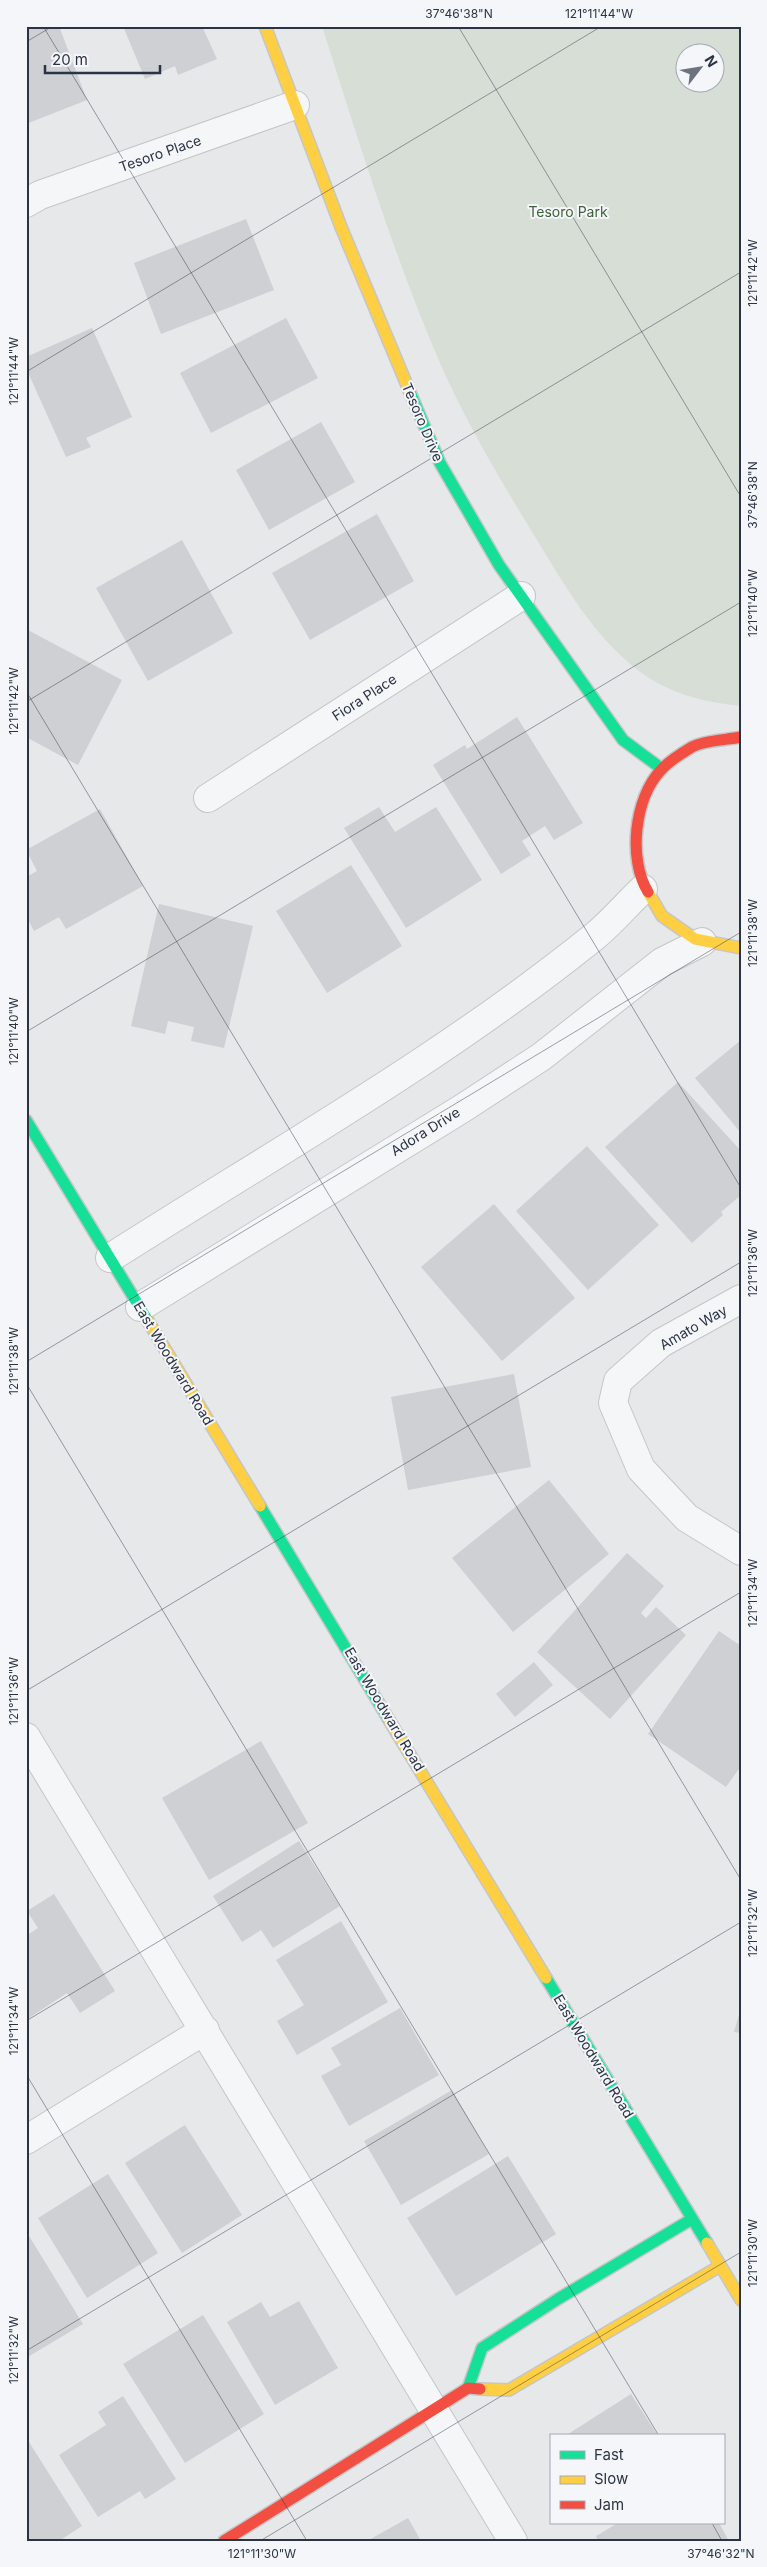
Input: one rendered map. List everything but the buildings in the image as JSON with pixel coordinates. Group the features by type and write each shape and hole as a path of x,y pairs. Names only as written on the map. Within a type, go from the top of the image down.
{"street":[{"name":"Tesoro Drive","path":"265,26 340,227 440,463 500,565 623,740 662,769"},
{"name":"Tesoro Place","path":"26,202 40,195 294,105"},
{"name":"Fiora Place","path":"208,798 521,596"},
{"path":"741,737 722,737 689,748 662,769 643,795 634,826 634,858 643,889 665,917 678,929 702,942 728,948 741,948"},
{"path":"110,1258 426,1059 520,993 596,935 643,889"},
{"name":"Adora Drive","path":"140,1307 541,1057 662,962 702,942"},
{"name":"East Woodward Road","path":"26,1120 741,2300"},
{"name":"Amato Way","path":"741,1299 660,1343 618,1381 613,1403 641,1469 687,1518 741,1551"},
{"path":"26,1737 435,2409 513,2541"},
{"path":"26,2140 205,2030"},
{"path":"468,2388 482,2348 558,2299 692,2219"},
{"path":"224,2541 468,2388 509,2390 720,2266"}],"green space":[{"name":"Tesoro Park","path":"322,26 741,26 741,706 687,696 651,679 623,658 608,643 582,610 511,497 462,408 440,363 407,280 363,154"}],"traffic: fast":[{"path":"409,390 440,463 499,565 623,740 662,769"},
{"path":"26,1120 148,1321"},
{"path":"260,1506 389,1720"},
{"path":"546,1978 707,2243"},
{"path":"468,2388 482,2348 558,2299 692,2219"}],"traffic: slow":[{"path":"265,26 341,227 409,390"},
{"path":"648,892 662,916 695,939 741,948"},
{"path":"148,1321 260,1506"},
{"path":"389,1720 546,1978"},
{"path":"707,2243 741,2300"},
{"path":"480,2389 509,2390 720,2266"}],"traffic: jam":[{"path":"648,892 642,878 636,847 640,813 652,782 668,763 692,747 741,737"},
{"path":"224,2541 468,2388 480,2389"}]}
